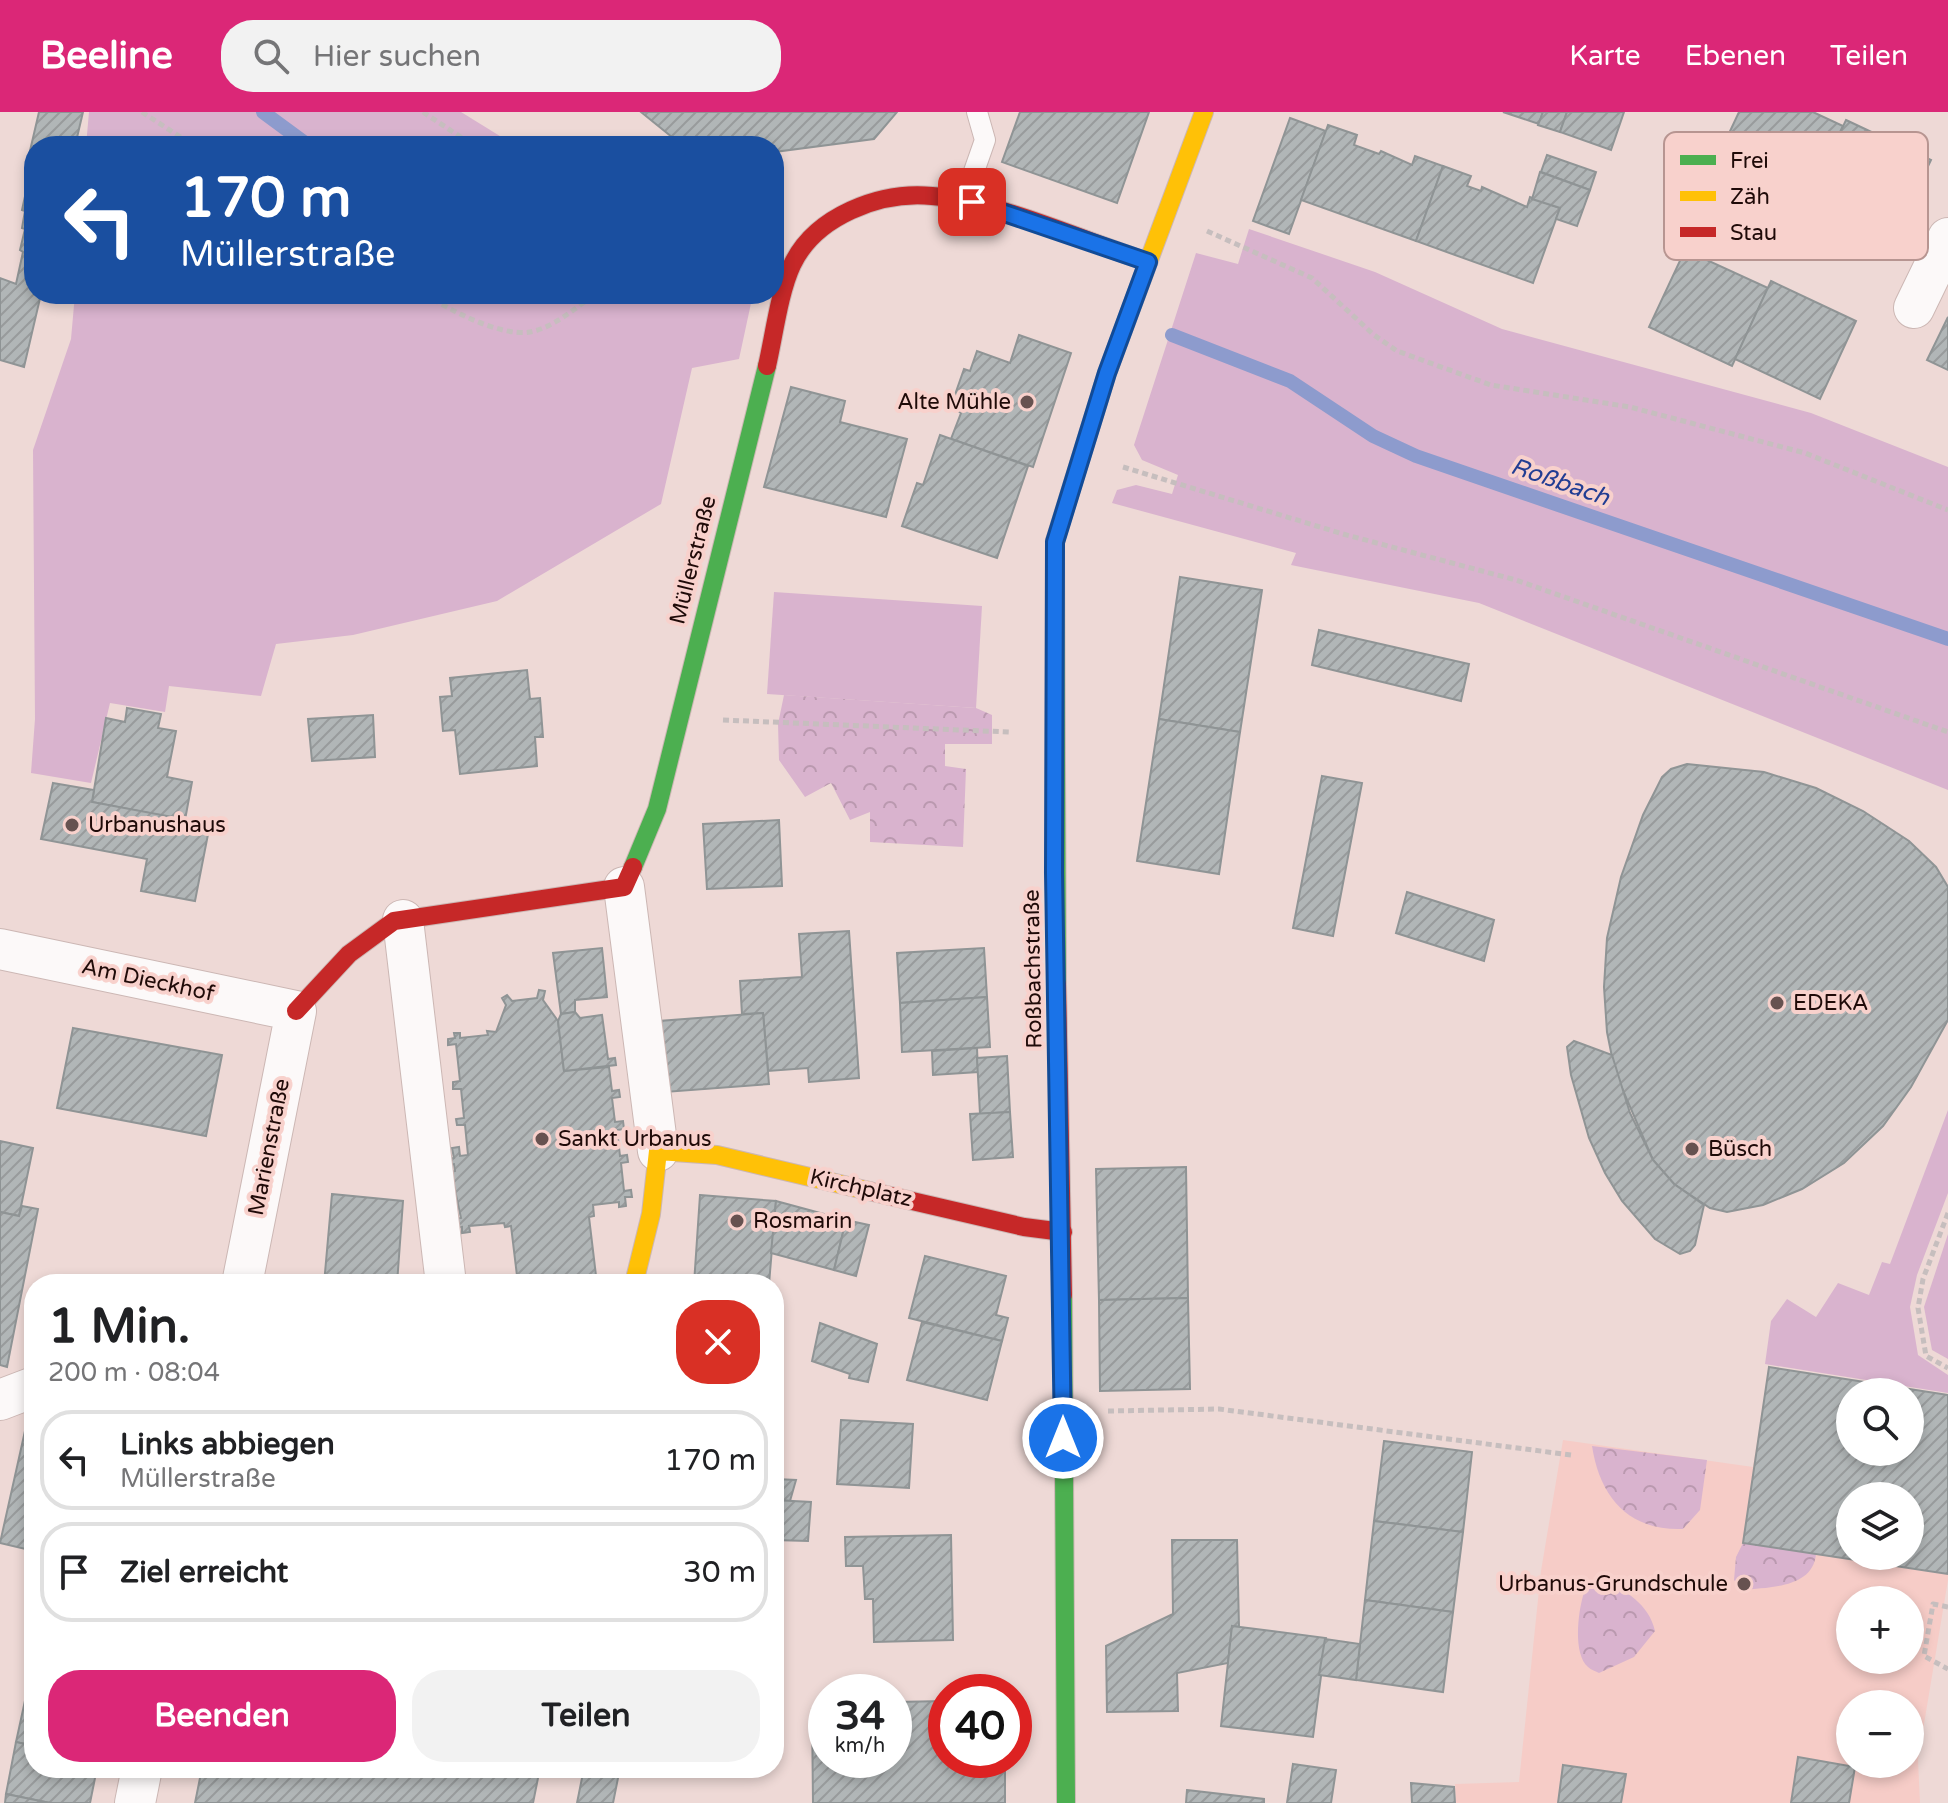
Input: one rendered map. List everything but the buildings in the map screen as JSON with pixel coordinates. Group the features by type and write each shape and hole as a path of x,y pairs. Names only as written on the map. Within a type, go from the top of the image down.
{"street":[{"name":"Roßbachstraße","path":"1066,1803 1063,1232 1054,873 1055,542 1148,262 1204,112"},
{"name":"Müllerstraße","path":"784,297 792,265 812,239 839,213 895,198 928,195 964,200 1148,262"},
{"path":"1914,308 1948,238"},
{"name":"Müllerstraße","path":"624,887 657,809 782,304"},
{"path":"296,1011 349,954 394,921 624,887 658,1151 651,1214 636,1274"},
{"path":"403,920 445,1274"},
{"name":"Am Dieckhof","path":"0,949 296,1011"},
{"name":"Marienstraße","path":"244,1274 296,1011"},
{"name":"Kirchplatz","path":"658,1151 717,1155 1024,1227 1063,1232"},
{"path":"0,1400 24,1391"},
{"path":"135,1803 140,1778"}],"lane":[{"path":"964,200 985,140 977,112"}],"path":[{"path":"142,112 179,136"},
{"path":"423,112 459,136"},
{"path":"1165,214 1244,245 1312,278 1374,335 1397,351 1491,385 1630,407 1805,453 1948,510"},
{"path":"445,304 486,324 529,332 580,304"},
{"path":"1083,453 1343,534 1516,580 1948,732"},
{"path":"712,719 1018,732"},
{"path":"1948,1213 1923,1279 1918,1308 1926,1356 1948,1368"},
{"path":"1063,1412 1219,1409 1571,1455"},
{"path":"1948,1607 1933,1604 1924,1656 1948,1669"}],"shaded area":[{"name":"Urbanus-Grundschule","path":"1769,1367 1839,1378 1836,1378 1836,1466 1924,1466 1924,1391 1948,1395 1948,1580 1924,1724 1924,1690 1836,1690 1836,1778 1919,1778 1920,1803 1456,1803 1455,1784 1519,1782 1541,1571 1563,1440 1753,1467"}],"green space":[{"path":"89,112 461,112 500,136 87,136"},
{"path":"1249,229 1375,272 1502,329 1811,413 1948,467 1948,790 1479,603 1291,565 1296,553 1112,503 1117,490 1136,485 1172,494 1178,475 1142,460 1134,445 1196,253 1238,264"},
{"path":"74,304 751,304 739,359 692,368 661,504 497,601 353,635 276,644 261,696 169,686 165,712 110,703 91,783 31,773 35,719 33,450 71,339"},
{"path":"774,592 982,606 976,708 767,694"},
{"path":"784,695 976,708 992,715 992,744 945,744 945,766 966,769 963,847 870,842 870,812 850,820 831,783 805,797 779,760 778,724"},
{"path":"1948,1110 1948,1193 1917,1275 1910,1307 1918,1355 1948,1375 1948,1393 1924,1389 1924,1378 1853,1378 1765,1364 1771,1321 1787,1299 1816,1317 1838,1283 1869,1295 1882,1262 1890,1264"},
{"path":"1948,1234 1948,1359 1932,1350 1924,1307"},
{"path":"1592,1446 1707,1460 1700,1510 1683,1529 1647,1524 1633,1517 1610,1496 1596,1465"},
{"path":"1743,1543 1816,1554 1813,1565 1799,1580 1743,1590 1734,1580 1736,1557"},
{"path":"1602,1579 1642,1606 1655,1631 1634,1657 1599,1673 1583,1661 1578,1633 1584,1593"}],"waterway":[{"name":"Roßbach","path":"263,112 295,136"},
{"name":"Roßbach","path":"1172,335 1290,381 1373,436 1416,456 1948,639"}],"traffic: fast":[{"path":"633,867 657,809 767,366"},
{"path":"1055,541 1057,984"},
{"path":"1063,1295 1066,1803"}],"traffic: slow":[{"path":"1055,541 1107,373 1204,112"},
{"path":"636,1274 651,1214 658,1151 717,1155 869,1191"}],"traffic: jam":[{"path":"784,288 802,248 833,220 871,203 912,196 957,199 983,205 1148,262"},
{"path":"767,366 780,304"},
{"path":"296,1011 349,954 394,921 624,887 633,867"},
{"path":"1057,984 1063,1295"},
{"path":"869,1191 1024,1227 1063,1232"}],"place":[{"name":"Alte Mühle","path":"1027,402"},
{"name":"Urbanushaus","path":"72,825"},
{"name":"EDEKA","path":"1777,1003"},
{"name":"Sankt Urbanus","path":"542,1139"},
{"name":"Büsch","path":"1692,1149"},
{"name":"Rosmarin","path":"737,1221"},
{"name":"Urbanus-Grundschule","path":"1744,1584"}],"route":[{"path":"972,202 1148,262 1107,373 1055,542 1054,873 1062,1182 1063,1438"}]}
